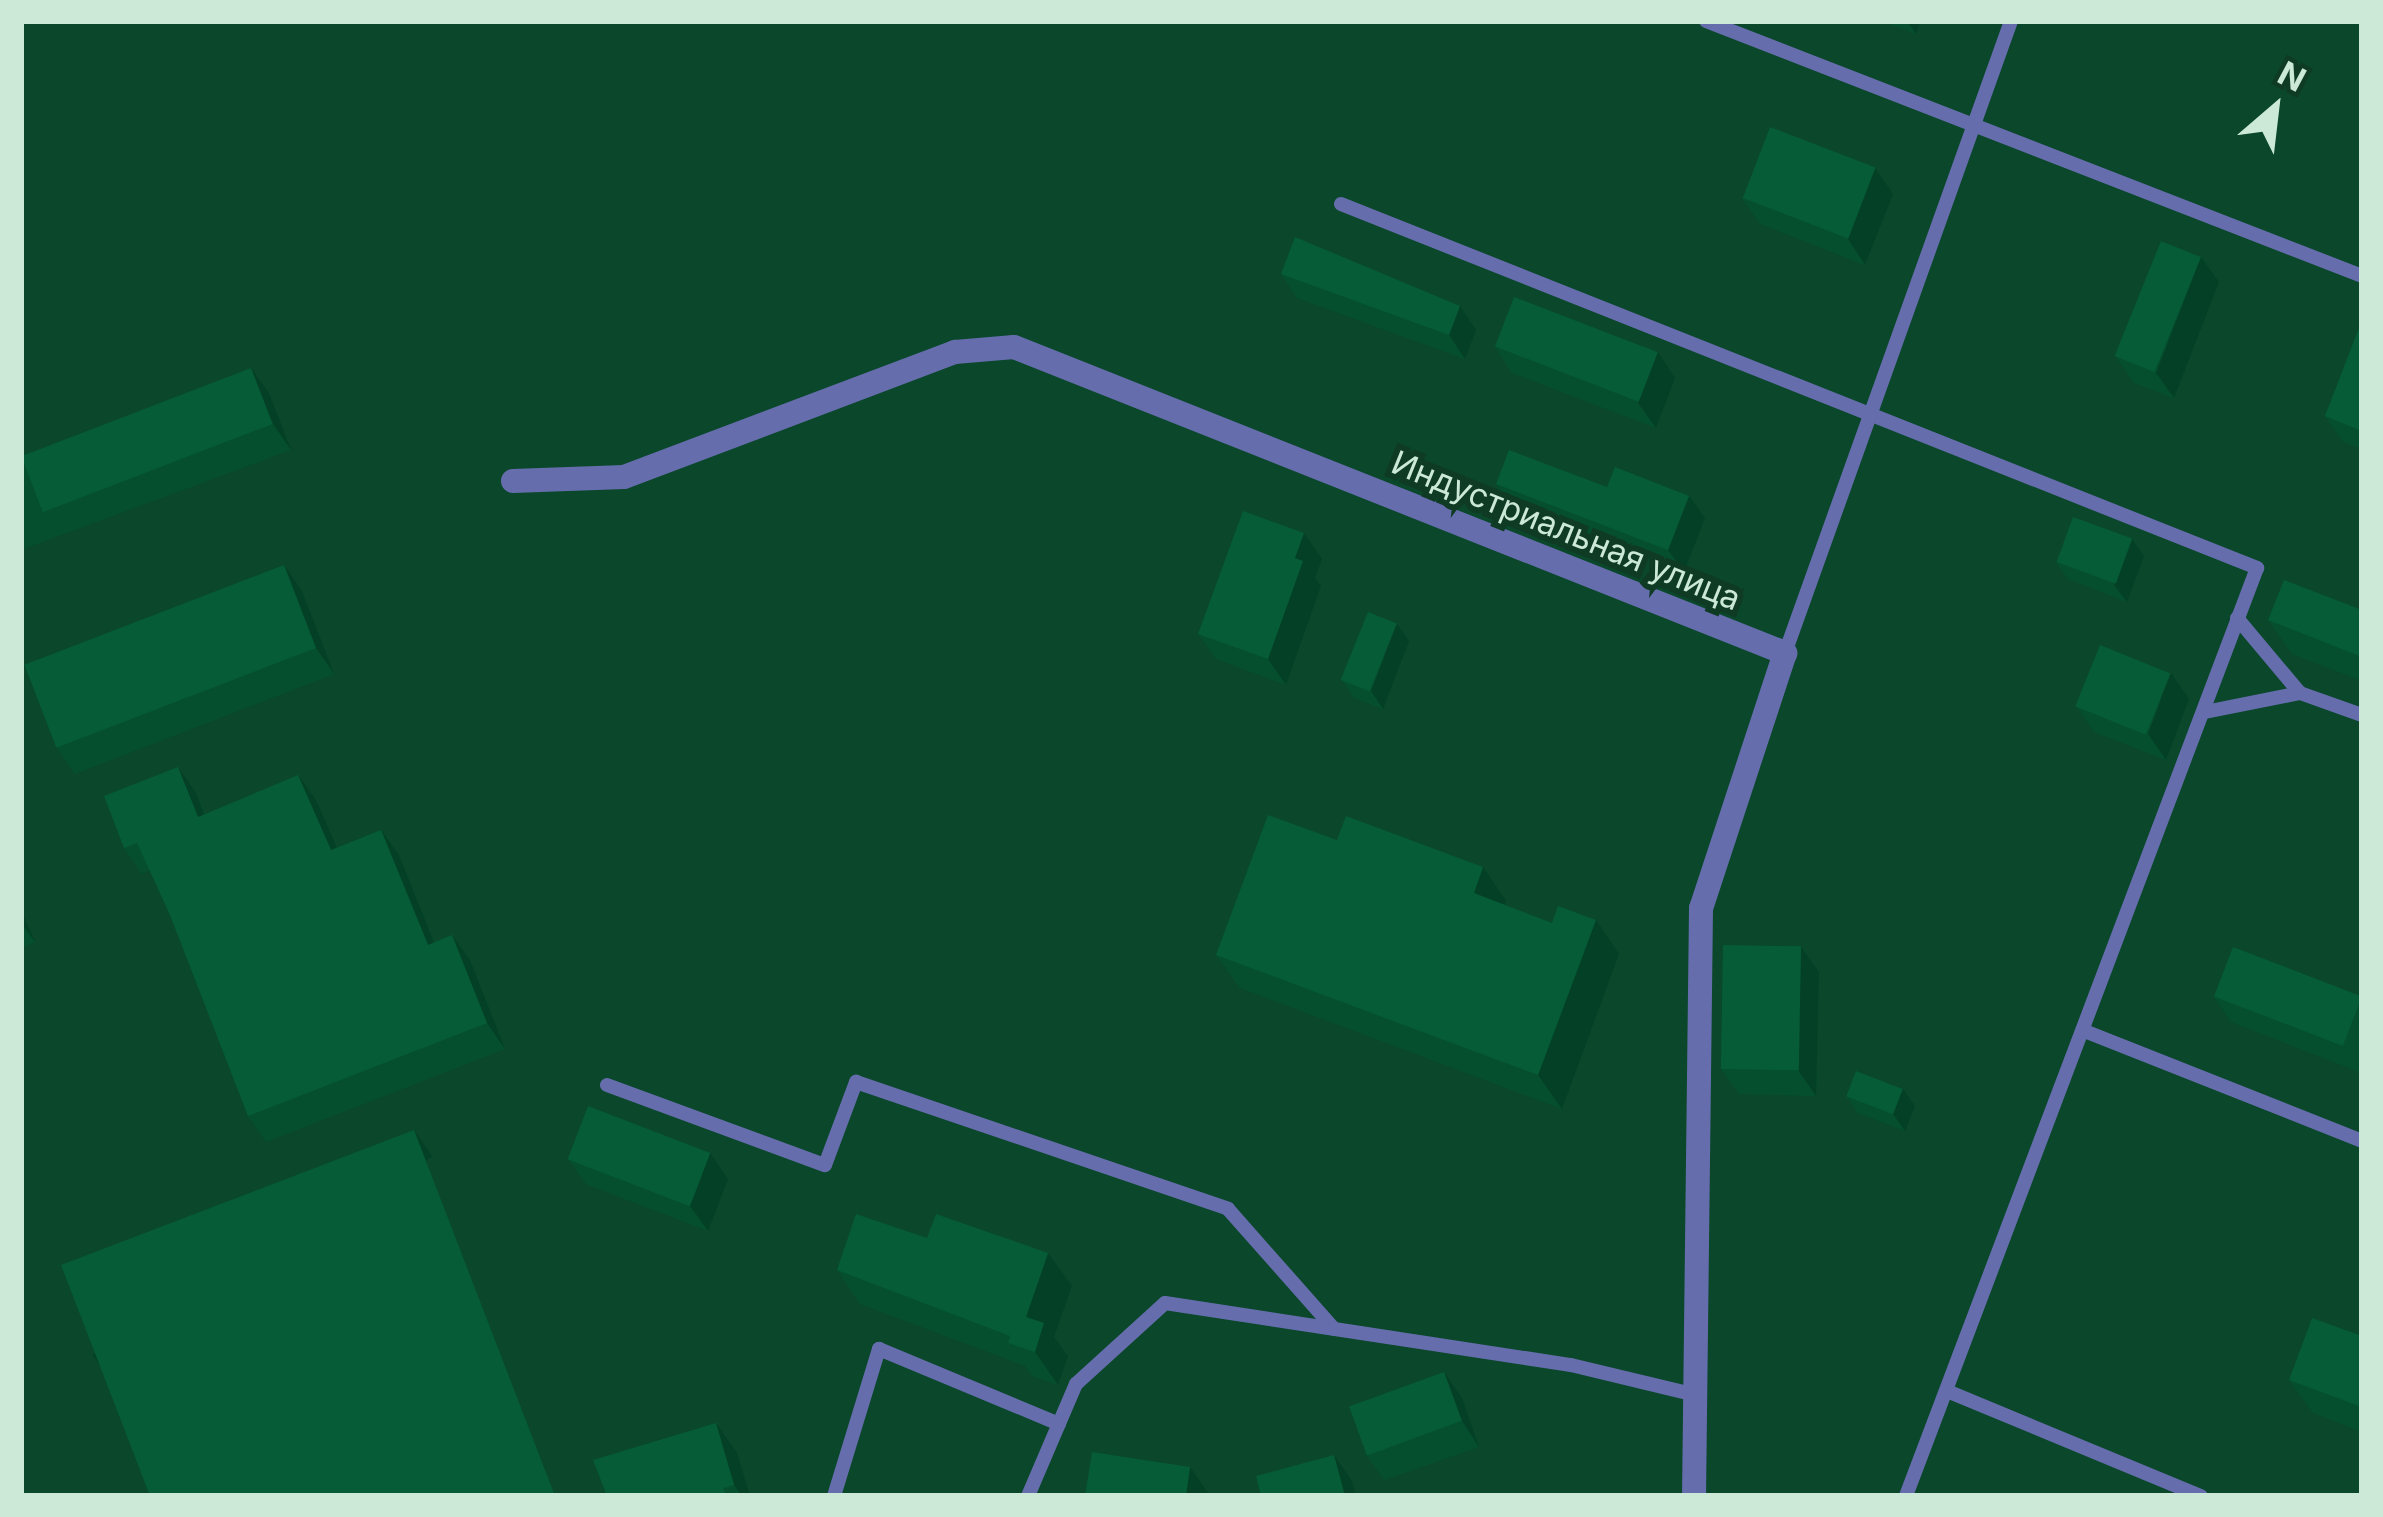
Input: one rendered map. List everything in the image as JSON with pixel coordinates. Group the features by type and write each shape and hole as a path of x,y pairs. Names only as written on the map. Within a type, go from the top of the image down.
{"street":[{"name":"Индустриальная улица","path":"513,481 624,477 956,352 1014,347 1785,653"},
{"path":"1694,1496 1701,908 1785,653"}],"lane":[{"path":"1706,21 2362,276"},
{"path":"1785,653 2012,21"},
{"path":"1341,204 2257,568 2087,1031 1906,1496"},
{"path":"2237,618 2300,693 2362,715"},
{"path":"2205,712 2300,693"},
{"path":"2087,1031 2362,1142"},
{"path":"607,1085 825,1165 856,1082 1228,1209 1334,1328"},
{"path":"1028,1496 1076,1384 1165,1303 1571,1365 1696,1395"},
{"path":"834,1496 879,1349 1059,1424"},
{"path":"1947,1390 2200,1496"}],"building":[{"path":"1770,127 1875,167 1848,238 1743,198"},
{"path":"1295,237 1460,306 1449,335 1281,274"},
{"path":"2161,241 2201,257 2154,372 2115,356"},
{"path":"1514,297 1658,352 1639,402 1495,346"},
{"path":"2362,320 2362,431 2325,416"},
{"path":"251,368 273,424 43,512 21,456"},
{"path":"1509,450 1607,487 1615,467 1689,496 1668,550 1496,484"},
{"path":"1243,511 1304,533 1295,558 1303,561 1268,659 1198,634"},
{"path":"2073,517 2132,539 2116,584 2057,562"},
{"path":"284,565 316,648 56,748 24,665"},
{"path":"2284,580 2362,610 2362,657 2268,620"},
{"path":"1368,612 1397,624 1369,691 1341,680"},
{"path":"2100,645 2170,673 2146,735 2075,706"},
{"path":"178,767 198,817 298,775 331,850 381,830 428,945 452,935 487,1023 248,1116 170,915 137,843 124,848 104,796"},
{"path":"1268,815 1337,840 1346,816 1483,867 1474,893 1552,923 1558,906 1596,920 1538,1075 1216,955"},
{"path":"1723,945 1801,946 1799,1070 1721,1069"},
{"path":"2233,947 2362,996 2343,1046 2214,996"},
{"path":"1856,1071 1903,1089 1893,1114 1846,1096"},
{"path":"588,1106 710,1153 690,1206 568,1159"},
{"path":"414,1130 555,1496 150,1496 61,1265"},
{"path":"856,1214 927,1238 936,1214 1048,1253 1026,1317 1044,1323 1035,1352 1008,1343 1010,1336 837,1270"},
{"path":"2312,1318 2362,1336 2362,1407 2289,1380"},
{"path":"1444,1372 1462,1421 1367,1455 1349,1407"},
{"path":"716,1423 734,1485 723,1488 726,1496 607,1496 593,1460"},
{"path":"1092,1452 1190,1467 1186,1496 1085,1496"},
{"path":"1334,1455 1345,1496 1261,1496 1256,1476"}]}
